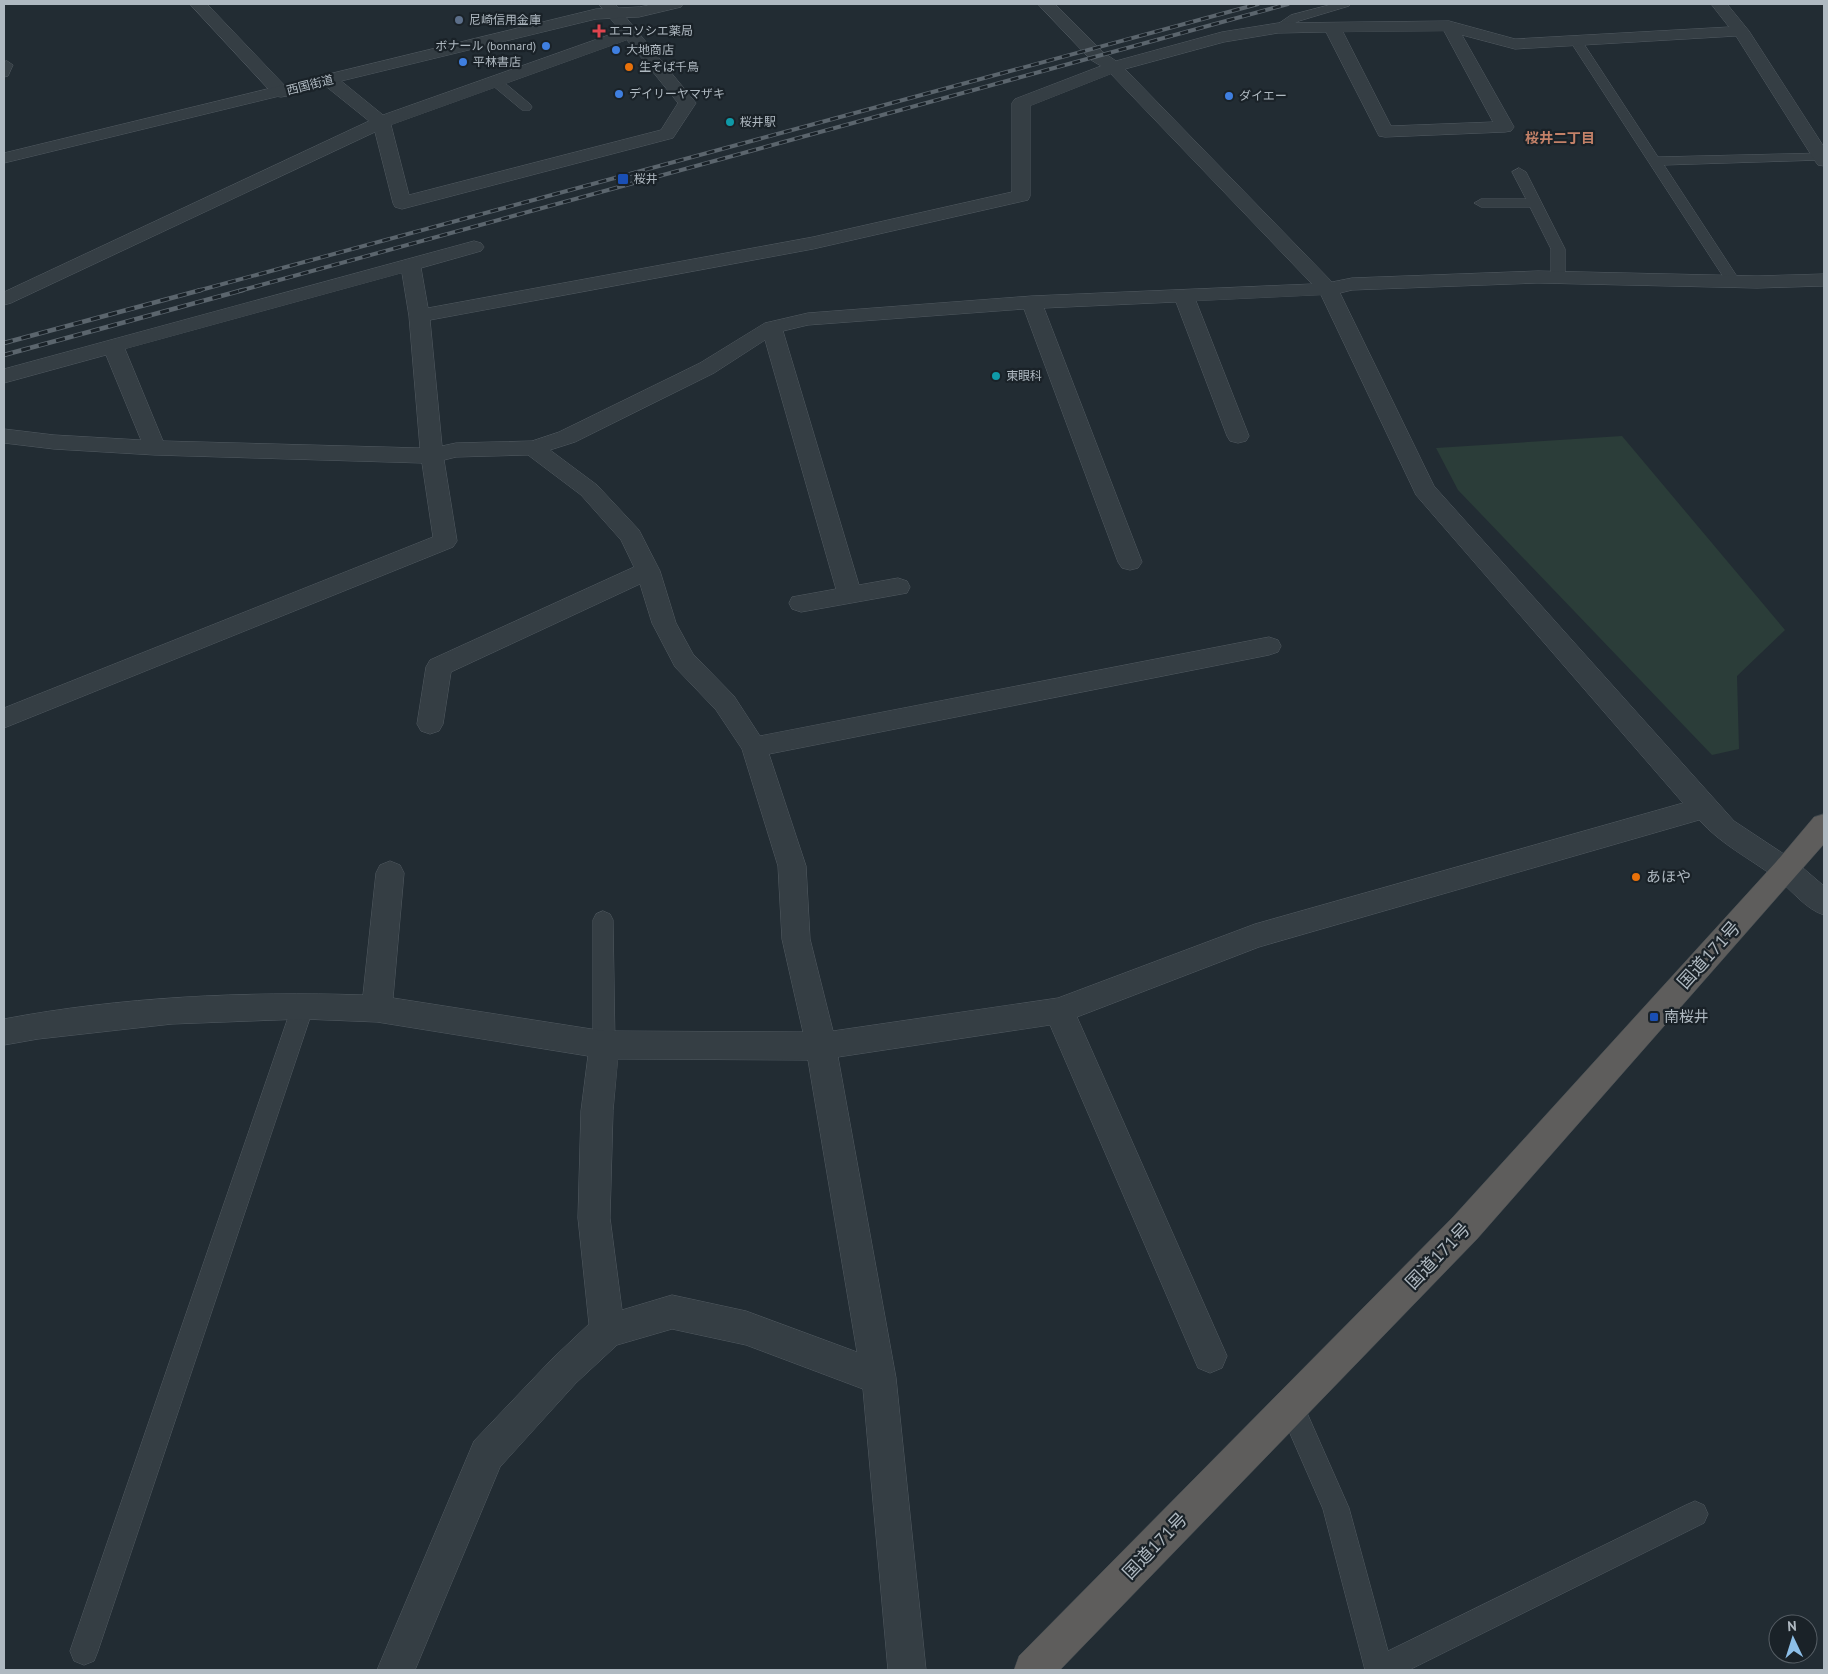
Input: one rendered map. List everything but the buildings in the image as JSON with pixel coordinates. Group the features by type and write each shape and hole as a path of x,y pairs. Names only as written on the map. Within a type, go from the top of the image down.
{"highway":[{"name":"国道171号","path":"1033,1670 1465,1228 1786,870 1824,824"}],"street":[{"path":"198,4 280,92"},
{"name":"西国街道","path":"4,158 329,80 611,9 639,12 676,4"},
{"path":"1046,4 1097,56 1114,67 1328,289 1424,490 1724,829 1786,870 1824,903"},
{"path":"1719,4 1742,31 1823,158"},
{"path":"329,80 381,122 402,203 667,134 687,103 611,9"},
{"path":"419,316 813,243 1021,196 1021,103 1114,67 1222,37 1278,28 1450,26 1515,44 1742,31"},
{"path":"1332,27 1385,132 1505,127 1450,26"},
{"path":"4,300 381,122 630,33"},
{"path":"1804,128 1824,129"},
{"path":"4,376 474,246"},
{"path":"4,718 445,540 432,456 419,316 411,264"},
{"path":"4,436 54,442 155,448 432,456 456,450 533,448 567,437 707,368 772,327 808,318 1032,302 1328,289 1352,284 1558,277 1733,281 1824,280"},
{"path":"1184,295 1238,436"},
{"path":"1032,302 1130,562"},
{"path":"772,327 850,595"},
{"path":"113,346 155,448"},
{"path":"533,448 595,497 631,536 648,571 664,623 684,660 725,703 754,747 792,866 796,939 821,1046 878,1378 907,1670"},
{"path":"430,724 439,667 648,571"},
{"path":"801,604 898,586"},
{"path":"754,747 1269,646"},
{"path":"4,1032 38,1026 172,1012 304,1006 377,1010 604,1045 821,1046 1059,1011 1255,936 1704,808"},
{"path":"377,1010 390,874"},
{"path":"1059,1011 1210,1356"},
{"path":"604,1045 597,1111 594,1218 607,1332"},
{"path":"396,1670 487,1454 564,1371 607,1332 672,1312 746,1328 878,1378"}],"lane":[{"path":"1278,28 1295,18 1345,4"},
{"path":"1576,41 1733,281"},
{"path":"496,82 526,107"},
{"path":"1654,161 1823,158"},
{"path":"1518,172 1558,249 1558,277"},
{"path":"1481,203 1534,202"},
{"path":"603,920 604,1045"},
{"path":"84,1651 304,1006"},
{"path":"1291,1406 1336,1508 1379,1670 1695,1514"}],"green space":[{"path":"1622,436 1785,630 1737,676 1739,749 1712,755 1458,490 1436,448"}],"railway":[{"path":"197,291 1258,4"},
{"path":"239,291 1288,4"},
{"path":"4,343 201,290"},
{"path":"4,355 243,290"}],"place":[{"name":"尼崎信用金庫","path":"459,20"},
{"name":"エコソシエ薬局","path":"599,31"},
{"name":"ボナール (bonnard)","path":"546,46"},
{"name":"大地商店","path":"616,50"},
{"name":"平林書店","path":"463,62"},
{"name":"生そば千鳥","path":"629,67"},
{"name":"デイリーヤマザキ","path":"619,94"},
{"name":"ダイエー","path":"1229,96"},
{"name":"桜井駅","path":"730,122"},
{"name":"桜井","path":"623,179"},
{"name":"東眼科","path":"996,376"},
{"name":"あほや","path":"1636,877"},
{"name":"南桜井","path":"1654,1017"}],"district":[{"name":"桜井二丁目","path":"1560,138"}]}
